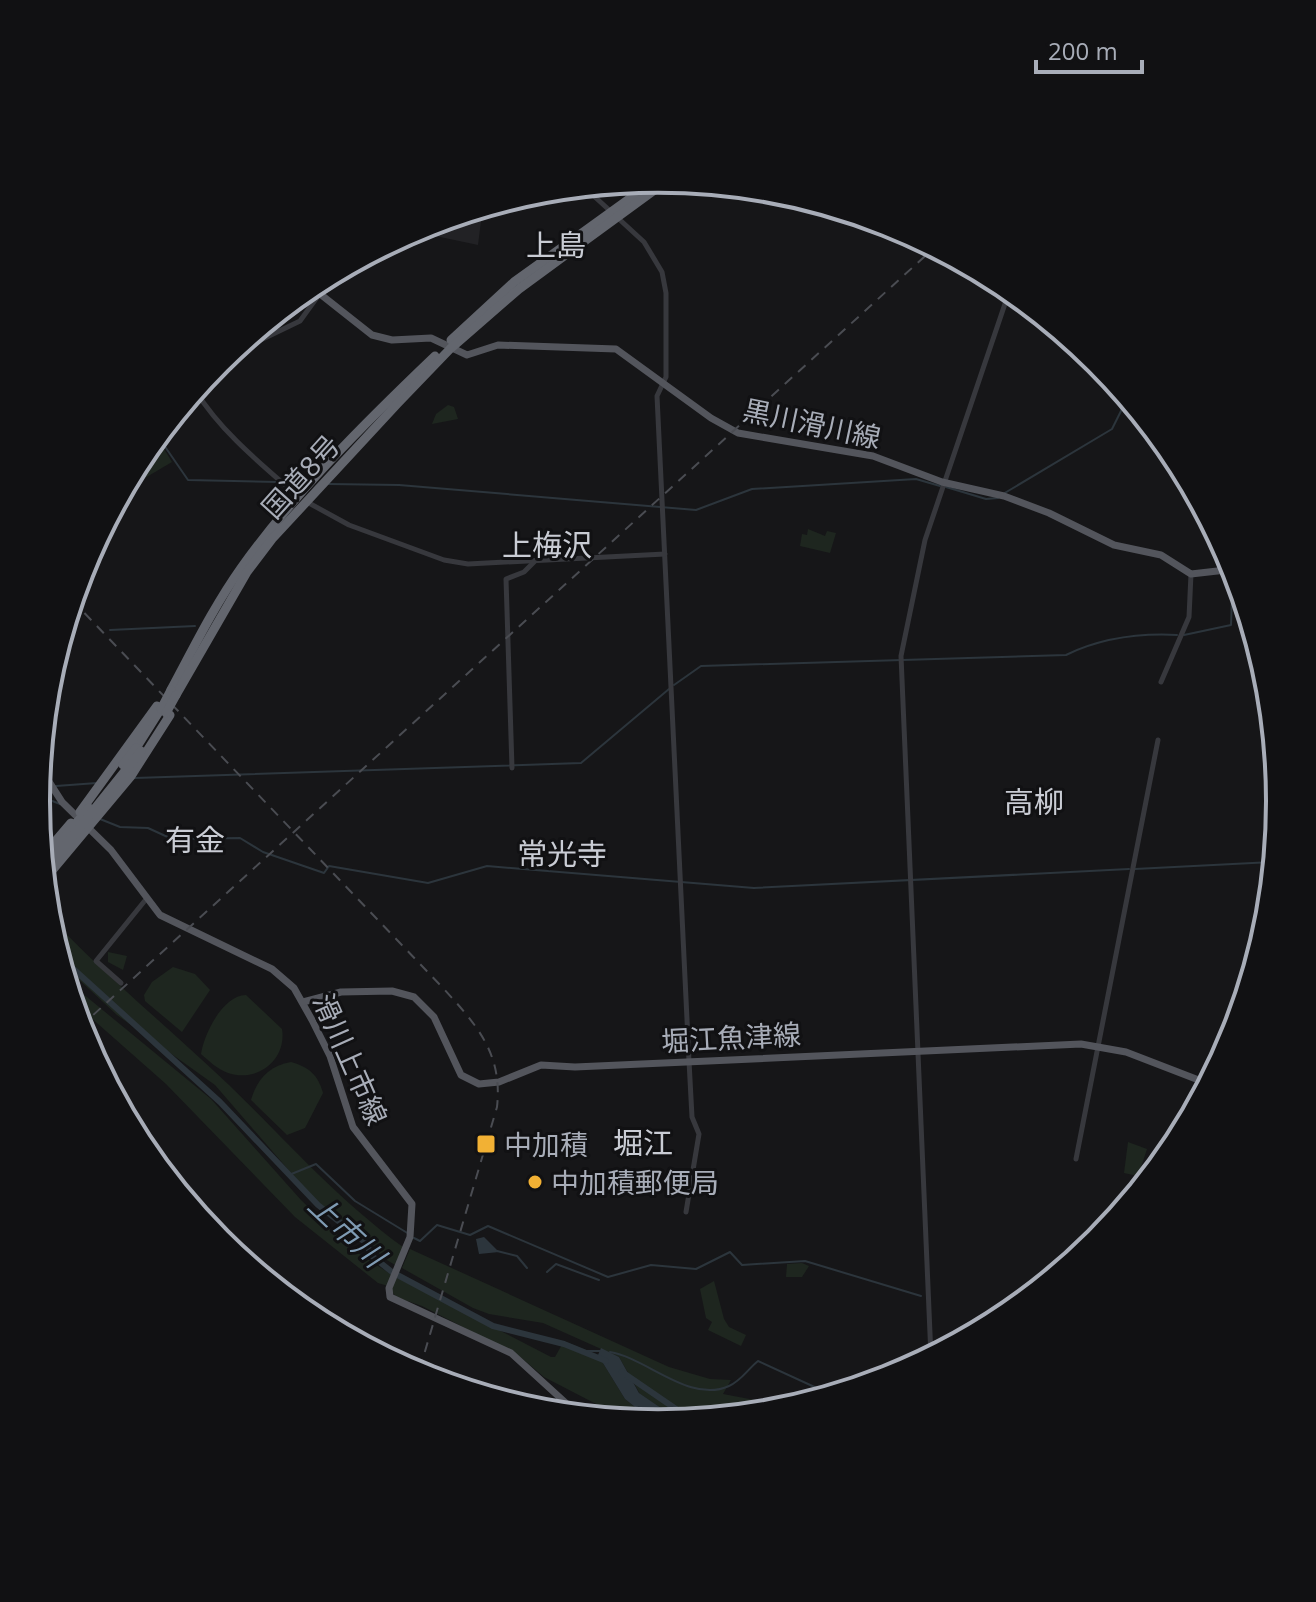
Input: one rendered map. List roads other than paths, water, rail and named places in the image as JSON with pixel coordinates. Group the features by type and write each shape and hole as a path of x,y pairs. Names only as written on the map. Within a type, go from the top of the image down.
{"highway":[{"name":"国道8号","path":"174,692 239,571 303,500 448,348 639,193"},
{"name":"国道8号","path":"613,214 647,193"},
{"path":"53,860 139,749 174,692"},
{"path":"52,852 139,749 174,692"},
{"path":"51,845 111,770 139,749"},
{"path":"54,869 131,776 139,749"}],"main road":[{"name":"黒川滑川線","path":"321,295 372,335 402,340 424,337 467,355 498,345 610,348 625,354 711,418 738,433 873,456 942,482 1030,506 1114,545 1161,555 1191,574"},
{"path":"1191,574 1221,571"},
{"name":"滑川上市線","path":"50,788 111,850 160,915 176,926 280,974 303,1002 330,1056 349,1120 412,1204 407,1245 389,1288 390,1297 511,1353 564,1401"},
{"name":"堀江魚津線","path":"303,1002 352,991 392,991 414,997 434,1017 461,1075 479,1084 499,1082 541,1065 1097,1044 1198,1080"}],"street":[{"path":"594,196 644,242 662,272 667,345 663,382 657,396 692,1117 699,1134 686,1212"},
{"path":"261,341 291,327 317,297"},
{"path":"930,1344 900,660 925,540 942,482 1005,302"},
{"path":"201,400 239,444 303,500 337,520 444,560 468,564 665,554"},
{"path":"512,768 506,579 524,572 535,561"},
{"path":"1161,682 1189,617 1191,574"},
{"path":"1076,1159 1158,740"},
{"path":"121,983 96,961 147,898"}],"waterway":[{"path":"1003,494 1112,429 1122,409"},
{"path":"165,446 188,480 278,482"},
{"path":"329,484 399,485 696,510 752,489 916,479 940,486"},
{"path":"285,482 306,483"},
{"path":"946,487 986,499 998,498"},
{"path":"1184,635 1231,625 1232,600"},
{"path":"110,630 195,626"},
{"path":"674,685 701,666 1066,655 1120,638 1177,635"},
{"path":"135,778 581,763 669,689"},
{"path":"56,786 97,783"},
{"path":"50,800 60,804"},
{"path":"100,819 120,827 148,828 172,839 240,838 263,852 324,873 329,866 428,883 487,866 754,888 1129,869"},
{"path":"1135,869 1263,863"},
{"name":"上市川","path":"74,970 220,1102 318,1205 366,1243 372,1256 392,1272 493,1326 564,1344 606,1361"},
{"path":"289,1175 316,1164 355,1201 409,1234"},
{"path":"414,1238 420,1241 437,1225 470,1235 488,1226 608,1277 651,1265 696,1269 730,1252 742,1265 805,1261 921,1296"},
{"path":"497,1251 517,1256 527,1268"},
{"path":"547,1272 556,1264 599,1280"},
{"name":"上市川","path":"586,1351 600,1351"},
{"path":"610,1352 699,1389 714,1390 729,1386 758,1361 816,1388"},
{"name":"上市川","path":"622,1372 675,1409"}],"railway":[{"path":"90,1018 926,255"},
{"path":"81,609 442,987 476,1027 491,1055 498,1088 497,1107 422,1362"}],"place":[{"name":"中加積","path":"486,1144"},
{"name":"中加積郵便局","path":"535,1182"}],"district":[{"name":"上島","path":"556,244"},
{"name":"上梅沢","path":"547,544"},
{"name":"高柳","path":"1034,801"},
{"name":"有金","path":"195,839"},
{"name":"常光寺","path":"562,853"},
{"name":"堀江","path":"643,1142"}]}
